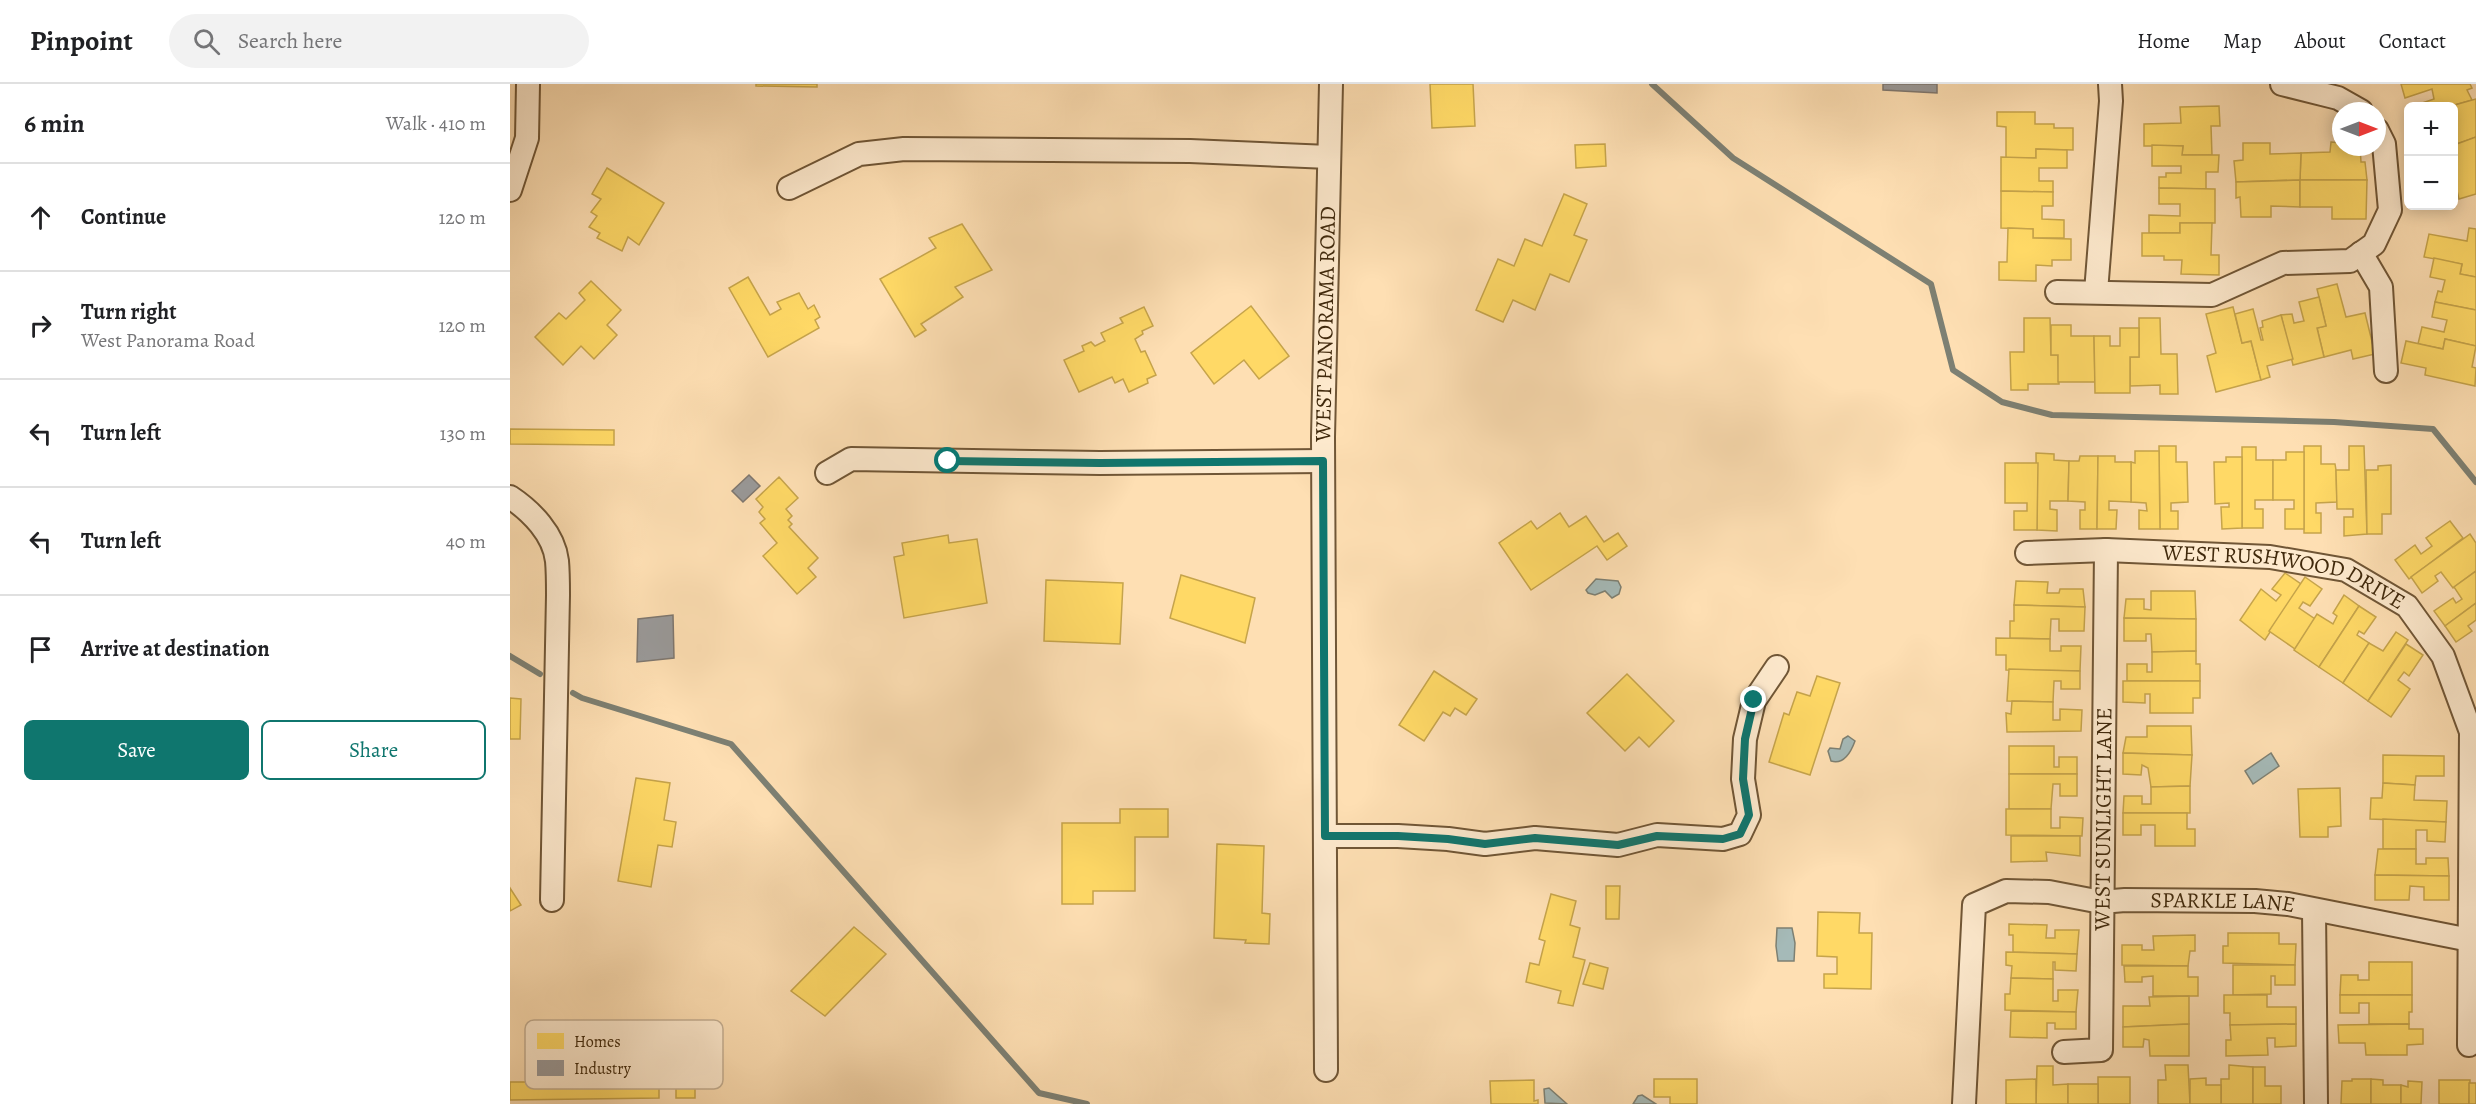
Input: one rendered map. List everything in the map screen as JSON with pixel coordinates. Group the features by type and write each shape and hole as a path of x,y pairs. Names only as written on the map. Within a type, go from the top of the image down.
{"street":[{"path":"510,190 527,138 528,84"},
{"name":"WEST PANORAMA ROAD","path":"1326,1070 1323,461 1331,84"},
{"path":"2097,292 2111,101 2110,84"},
{"path":"2282,84 2344,102"},
{"path":"789,188 859,154 904,149 1190,151 1329,157"},
{"path":"2057,292 2212,295 2283,263 2350,261 2374,244 2390,210 2385,156"},
{"path":"2361,253 2381,287 2386,371"},
{"path":"827,473 851,459 1100,463 1323,461"},
{"path":"510,497 530,511 545,533 557,558 552,900"},
{"name":"WEST RUSHWOOD DRIVE","path":"2027,553 2106,550 2270,557 2346,570 2407,606 2443,656 2471,732 2469,1045"},
{"name":"WEST SUNLIGHT LANE","path":"2064,1052 2101,1050 2106,550"},
{"path":"1325,836 1398,836 1485,844 1535,838 1618,845 1657,836 1723,839 1740,834 1749,815 1743,779 1745,739 1754,700 1777,667"},
{"name":"SPARKLE LANE","path":"1964,1104 1974,905 2006,891 2049,892 2101,902 2125,900 2255,901 2288,904 2470,940"},
{"path":"2314,910 2316,1104"}],"shaded area":[{"path":"1596,579 1618,581 1621,587 1619,594 1612,598 1605,591 1595,595 1588,593 1586,590"},
{"path":"1848,736 1855,741 1849,753 1840,761 1831,761 1828,751 1830,748 1840,749 1843,739"},
{"path":"2271,753 2279,766 2253,784 2245,771"},
{"path":"1777,928 1792,928 1795,943 1794,961 1778,961"},
{"path":"1549,1088 1567,1104 1545,1103 1544,1089"},
{"path":"1642,1095 1656,1104 1633,1104 1638,1096"}],"building: Homes":[{"path":"756,84 817,84 817,87 756,86"},
{"path":"1430,84 1473,84 1475,126 1432,128"},
{"path":"2401,84 2470,84 2472,88 2467,90 2472,100 2458,104 2458,102 2425,102 2434,99 2432,89 2405,98"},
{"path":"2476,99 2476,137 2458,144 2458,104"},
{"path":"2219,106 2220,126 2211,126 2212,155 2182,155 2183,146 2144,146 2144,124 2181,123 2180,107"},
{"path":"1997,112 2035,112 2035,124 2054,124 2054,128 2073,128 2073,150 2036,149 2036,158 2006,158 2006,127 1997,126"},
{"path":"2476,137 2476,194 2459,199 2458,195 2458,144"},
{"path":"2332,142 2332,156 2361,156 2361,162 2365,162 2367,180 2300,180 2301,153 2330,152"},
{"path":"2243,143 2270,143 2270,154 2301,153 2300,180 2236,182 2234,161 2243,160"},
{"path":"1605,144 1606,166 1576,168 1575,145"},
{"path":"2152,145 2183,146 2182,155 2219,155 2218,172 2206,172 2206,189 2159,188 2159,177 2166,177 2166,173 2181,173 2181,166 2152,166"},
{"path":"2036,149 2067,150 2067,168 2039,168 2039,181 2053,181 2053,192 2001,191 2001,157 2036,158"},
{"path":"607,168 664,203 639,245 628,237 622,251 597,238 600,233 589,227 597,216 591,212 601,199 592,194"},
{"path":"2300,180 2300,207 2271,206 2271,217 2241,217 2240,197 2236,198 2236,182"},
{"path":"2300,180 2367,180 2366,219 2332,219 2332,207 2300,207"},
{"path":"2159,188 2215,189 2215,223 2180,223 2180,233 2149,233 2149,215 2180,216 2180,204 2159,204"},
{"path":"2001,191 2053,192 2053,206 2042,206 2042,219 2064,220 2064,238 2033,238 2033,229 2001,228"},
{"path":"1564,194 1587,204 1574,235 1587,240 1569,282 1550,274 1535,310 1513,300 1503,322 1476,310 1498,259 1514,266 1525,239 1542,246"},
{"path":"2180,223 2212,223 2211,255 2219,255 2219,275 2181,274 2182,260 2164,260 2164,256 2142,256 2142,233 2180,233"},
{"path":"962,224 992,270 955,287 963,297 921,324 926,330 915,337 880,279 936,248 929,238"},
{"path":"2008,228 2033,229 2033,238 2071,239 2071,260 2052,260 2052,266 2036,265 2036,281 1999,280 1999,262 2007,262"},
{"path":"2469,228 2476,229 2476,277 2460,274 2462,264 2424,257 2429,234 2467,241"},
{"path":"2434,258 2462,264 2460,274 2476,277 2476,310 2435,302 2438,291 2442,292 2445,280 2430,277"},
{"path":"748,277 770,315 781,309 777,302 799,293 808,309 814,305 820,317 815,320 819,328 768,357 729,288"},
{"path":"591,281 621,310 607,325 617,335 594,359 581,346 563,365 535,337 559,313 566,319 585,300 579,293"},
{"path":"2337,284 2346,317 2365,313 2375,354 2353,359 2351,350 2324,357 2317,328 2326,326 2317,289"},
{"path":"2319,297 2326,326 2317,328 2324,357 2293,365 2281,315 2292,314 2294,323 2304,321 2299,302"},
{"path":"2435,302 2476,310 2476,346 2445,339 2443,349 2418,344 2422,327 2444,332 2447,320 2432,317"},
{"path":"1251,306 1289,356 1259,379 1244,360 1214,384 1191,353"},
{"path":"1144,307 1153,326 1142,331 1143,334 1135,339 1141,352 1145,351 1156,375 1147,379 1148,383 1129,392 1123,379 1115,383 1112,377 1079,392 1064,360 1084,351 1082,346 1091,342 1095,346 1105,341 1101,333 1123,323 1120,318"},
{"path":"2233,307 2242,343 2251,341 2261,380 2216,392 2207,356 2216,353 2206,314"},
{"path":"2253,309 2261,340 2263,340 2260,328 2263,327 2262,321 2281,315 2293,359 2267,366 2270,377 2261,380 2251,341 2242,343 2235,314"},
{"path":"2024,318 2050,318 2051,355 2058,355 2059,384 2028,384 2028,390 2011,390 2010,352 2024,352"},
{"path":"2139,318 2160,318 2161,354 2177,354 2178,394 2160,394 2160,385 2130,386 2130,357 2139,357"},
{"path":"2051,325 2071,325 2071,336 2094,336 2095,382 2058,382 2058,355 2051,355"},
{"path":"2120,328 2139,328 2139,357 2130,357 2130,393 2095,393 2094,336 2110,336 2110,346 2120,346"},
{"path":"2445,339 2476,346 2472,367 2476,368 2475,386 2425,375 2426,368 2401,363 2406,341 2443,349"},
{"path":"510,429 614,430 614,445 510,444"},
{"path":"2159,446 2176,446 2176,462 2187,462 2188,502 2171,503 2171,511 2178,511 2178,529 2160,529"},
{"path":"2304,446 2321,446 2321,464 2335,464 2337,502 2316,503 2316,513 2321,513 2321,533 2304,533"},
{"path":"2349,446 2364,446 2367,534 2344,536 2344,517 2353,517 2353,509 2337,509 2336,470 2349,470"},
{"path":"2242,447 2256,447 2256,460 2273,460 2273,500 2255,500 2255,509 2263,509 2263,528 2242,528"},
{"path":"2135,451 2159,451 2160,529 2139,529 2139,510 2147,511 2146,503 2131,502 2131,462 2135,463"},
{"path":"2286,452 2304,452 2304,529 2285,529 2285,509 2294,509 2294,500 2273,500 2273,460 2286,460"},
{"path":"2036,453 2054,454 2054,460 2069,461 2068,501 2050,501 2050,509 2057,510 2057,531 2037,530"},
{"path":"2080,456 2098,456 2097,529 2080,529 2080,510 2085,510 2085,502 2068,501 2069,461 2079,461"},
{"path":"2098,456 2115,456 2115,462 2131,462 2131,502 2109,501 2109,510 2117,510 2116,529 2097,529"},
{"path":"2226,457 2242,457 2242,528 2222,529 2221,507 2229,507 2229,503 2215,504 2214,462 2226,462"},
{"path":"2005,463 2038,463 2037,530 2014,530 2014,511 2027,511 2027,503 2005,503"},
{"path":"2391,465 2391,514 2382,514 2382,534 2367,534 2366,470 2378,470 2378,466"},
{"path":"779,477 798,498 786,509 792,516 788,520 792,524 789,527 818,558 808,568 816,577 797,594 763,556 777,543 760,523 765,519 759,512 763,507 756,499"},
{"path":"1560,513 1569,527 1586,516 1604,542 1618,533 1627,546 1607,560 1597,546 1531,590 1499,543 1531,521 1537,529"},
{"path":"2450,521 2463,538 2409,579 2395,560 2415,545 2421,554 2432,546 2426,538"},
{"path":"2470,534 2476,543 2476,571 2453,588 2441,572 2435,576 2438,581 2422,593 2411,577"},
{"path":"948,535 949,543 977,539 987,603 904,618 894,557 904,555 902,543"},
{"path":"2476,571 2476,603 2445,626 2434,611 2453,598 2456,603 2462,599 2454,587"},
{"path":"2285,573 2301,584 2265,640 2240,620 2261,589 2276,601 2281,595 2272,589"},
{"path":"1181,575 1255,598 1245,643 1170,618"},
{"path":"2305,577 2322,589 2310,606 2303,602 2299,608 2315,619 2295,649 2269,631"},
{"path":"1046,580 1123,583 1120,644 1044,641"},
{"path":"2016,581 2048,582 2047,593 2059,593 2060,589 2083,589 2085,607 2014,605"},
{"path":"2151,591 2195,591 2196,619 2124,618 2126,599 2144,599 2144,609 2151,610"},
{"path":"2344,595 2359,606 2319,667 2294,650 2317,614 2333,624 2337,616 2333,613"},
{"path":"2476,603 2476,620 2468,626 2472,631 2456,642 2445,626"},
{"path":"2014,605 2085,607 2084,631 2059,631 2059,619 2051,619 2050,639 2010,638 2010,621 2014,621"},
{"path":"2359,606 2376,617 2364,634 2359,631 2357,635 2369,643 2343,683 2319,667"},
{"path":"2124,618 2196,619 2196,651 2152,652 2151,634 2146,634 2146,641 2124,641"},
{"path":"2396,632 2408,640 2368,701 2343,683 2369,643 2383,651"},
{"path":"1996,638 2050,639 2050,651 2061,651 2061,646 2081,646 2080,671 2006,670 2006,655 1996,655"},
{"path":"2406,644 2423,655 2409,676 2404,672 2398,680 2410,689 2391,717 2368,701"},
{"path":"2196,651 2196,664 2200,664 2200,681 2127,681 2127,664 2147,664 2147,672 2152,672 2152,652"},
{"path":"2009,669 2080,671 2080,689 2061,689 2061,681 2054,681 2053,702 2007,701"},
{"path":"1434,671 1477,699 1466,715 1455,708 1450,716 1443,712 1424,741 1399,725"},
{"path":"1627,674 1674,721 1649,747 1639,737 1625,751 1587,713"},
{"path":"1817,676 1840,683 1810,775 1769,762 1784,713 1789,715 1797,692 1810,696"},
{"path":"2123,681 2200,681 2200,698 2193,698 2193,713 2150,713 2150,694 2145,694 2145,703 2123,702"},
{"path":"510,698 521,699 520,739 510,739"},
{"path":"2012,701 2053,702 2053,720 2060,720 2060,709 2082,710 2081,731 2007,732 2006,713 2011,714"},
{"path":"2147,726 2191,726 2192,755 2123,753 2126,737 2147,737"},
{"path":"2009,746 2054,746 2054,767 2059,767 2059,757 2077,757 2077,774 2009,774"},
{"path":"2123,753 2192,755 2190,786 2151,787 2148,768 2142,765 2141,775 2123,774"},
{"path":"2383,755 2444,756 2444,776 2416,776 2415,785 2383,783"},
{"path":"2009,774 2077,774 2077,796 2060,796 2060,784 2053,784 2051,809 2009,809"},
{"path":"636,778 670,783 664,820 676,822 672,847 658,845 651,887 618,881"},
{"path":"2383,783 2415,785 2414,800 2447,801 2446,822 2370,819 2371,798 2382,798"},
{"path":"2190,786 2190,813 2123,813 2124,796 2142,796 2142,804 2151,804 2151,787"},
{"path":"2340,788 2341,826 2328,827 2328,837 2300,837 2298,789"},
{"path":"1120,809 1168,809 1168,837 1135,837 1135,891 1093,891 1093,904 1062,904 1062,823 1120,823"},
{"path":"2006,809 2051,809 2051,828 2060,828 2060,817 2083,818 2082,836 2006,835"},
{"path":"2123,813 2187,813 2187,829 2195,829 2195,846 2155,846 2155,825 2141,825 2141,835 2123,835"},
{"path":"2383,819 2446,822 2445,842 2427,841 2427,830 2416,830 2416,849 2383,849"},
{"path":"2011,836 2080,836 2080,856 2046,852 2047,861 2011,862"},
{"path":"1217,844 1264,846 1262,913 1270,914 1269,944 1214,938"},
{"path":"2378,849 2416,849 2416,864 2426,864 2426,858 2448,858 2449,876 2375,875"},
{"path":"2375,875 2449,876 2449,900 2424,900 2424,887 2410,886 2409,900 2375,900"},
{"path":"1606,886 1620,886 1619,919 1606,919"},
{"path":"510,888 521,905 510,911"},
{"path":"1551,894 1576,901 1570,925 1580,928 1573,957 1585,960 1573,1006 1558,1003 1561,991 1526,982 1530,963 1539,965 1545,941 1539,939"},
{"path":"1818,912 1860,913 1859,933 1872,933 1871,989 1824,988 1824,974 1837,974 1837,957 1817,956"},
{"path":"2009,924 2047,925 2046,938 2055,938 2055,930 2079,930 2077,954 2013,952 2013,935 2009,935"},
{"path":"854,927 886,954 825,1016 791,991"},
{"path":"2228,933 2279,933 2279,944 2296,944 2295,965 2223,963 2223,946 2228,946"},
{"path":"2195,935 2195,951 2190,951 2188,966 2122,965 2122,945 2142,945 2142,950 2154,950 2153,936"},
{"path":"2006,952 2077,954 2076,971 2055,970 2055,962 2053,962 2053,979 2011,978 2012,966 2006,965"},
{"path":"2369,962 2412,962 2412,995 2340,995 2341,975 2358,975 2358,980 2369,980"},
{"path":"1590,963 1608,968 1603,989 1583,984"},
{"path":"2233,965 2295,965 2295,985 2275,985 2275,976 2271,976 2271,994 2233,995"},
{"path":"2124,966 2188,966 2188,977 2198,977 2198,996 2153,996 2153,976 2142,977 2142,982 2125,982"},
{"path":"2011,978 2053,979 2053,1001 2058,1001 2058,990 2078,990 2076,1012 2005,1010 2005,994 2010,994"},
{"path":"2224,995 2267,995 2267,1007 2296,1007 2296,1024 2230,1025 2230,1013 2224,1013"},
{"path":"2340,995 2412,995 2409,1024 2369,1024 2369,1003 2359,1003 2359,1013 2340,1013"},
{"path":"2189,996 2189,1024 2123,1027 2123,1006 2150,1006 2149,997"},
{"path":"2011,1011 2076,1012 2076,1029 2055,1029 2055,1023 2047,1023 2047,1038 2010,1037"},
{"path":"2189,1024 2189,1056 2150,1056 2149,1040 2144,1039 2143,1047 2123,1047 2123,1027"},
{"path":"2296,1024 2296,1046 2275,1047 2275,1038 2267,1038 2268,1055 2226,1056 2226,1040 2231,1040 2230,1025"},
{"path":"2409,1024 2409,1029 2423,1029 2423,1044 2407,1045 2407,1055 2366,1055 2365,1043 2339,1043 2338,1025"},
{"path":"2165,1065 2188,1065 2190,1104 2158,1104 2158,1080 2166,1080"},
{"path":"2229,1065 2253,1067 2253,1104 2221,1104 2221,1079 2229,1079"},
{"path":"2037,1066 2053,1066 2053,1085 2068,1084 2068,1104 2036,1104"},
{"path":"2253,1067 2265,1067 2265,1086 2281,1086 2281,1104 2253,1104"},
{"path":"2098,1077 2130,1077 2130,1104 2098,1104"},
{"path":"2206,1078 2206,1085 2221,1085 2221,1104 2190,1104 2190,1079"},
{"path":"1654,1079 1697,1079 1697,1104 1670,1104 1670,1097 1654,1097"},
{"path":"2036,1079 2036,1104 2006,1104 2006,1080"},
{"path":"2352,1079 2371,1079 2371,1104 2341,1104 2342,1081 2352,1081"},
{"path":"2371,1079 2383,1080 2383,1085 2401,1085 2401,1104 2371,1104"},
{"path":"1534,1080 1534,1101 1538,1100 1538,1104 1491,1104 1490,1081"},
{"path":"2439,1080 2470,1080 2469,1104 2439,1104"},
{"path":"2408,1081 2422,1082 2421,1104 2401,1104 2401,1085 2408,1087"},
{"path":"510,1082 525,1082 525,1089 659,1089 659,1098 510,1100"},
{"path":"2469,1083 2476,1083 2476,1104 2469,1104"},
{"path":"2068,1084 2098,1084 2098,1104 2068,1104"},
{"path":"676,1089 695,1089 695,1098 676,1098"}],"building: Industry":[{"path":"1883,84 1937,84 1937,93 1883,90"},
{"path":"749,475 760,486 743,502 732,491"},
{"path":"673,615 674,658 637,662 638,619"}],"waterway":[{"path":"1652,84 1733,158 1931,284 1953,370 2002,402 2052,415 2334,422 2433,429 2476,482"},
{"path":"510,656 540,674"},
{"path":"573,693 582,698 731,744 1039,1093 1087,1104"}],"route":[{"path":"948,461 1100,463 1323,461 1325,836 1398,836 1485,844 1535,838 1618,845 1657,836 1723,839 1740,834 1749,815 1743,779 1745,739 1754,700"}]}
